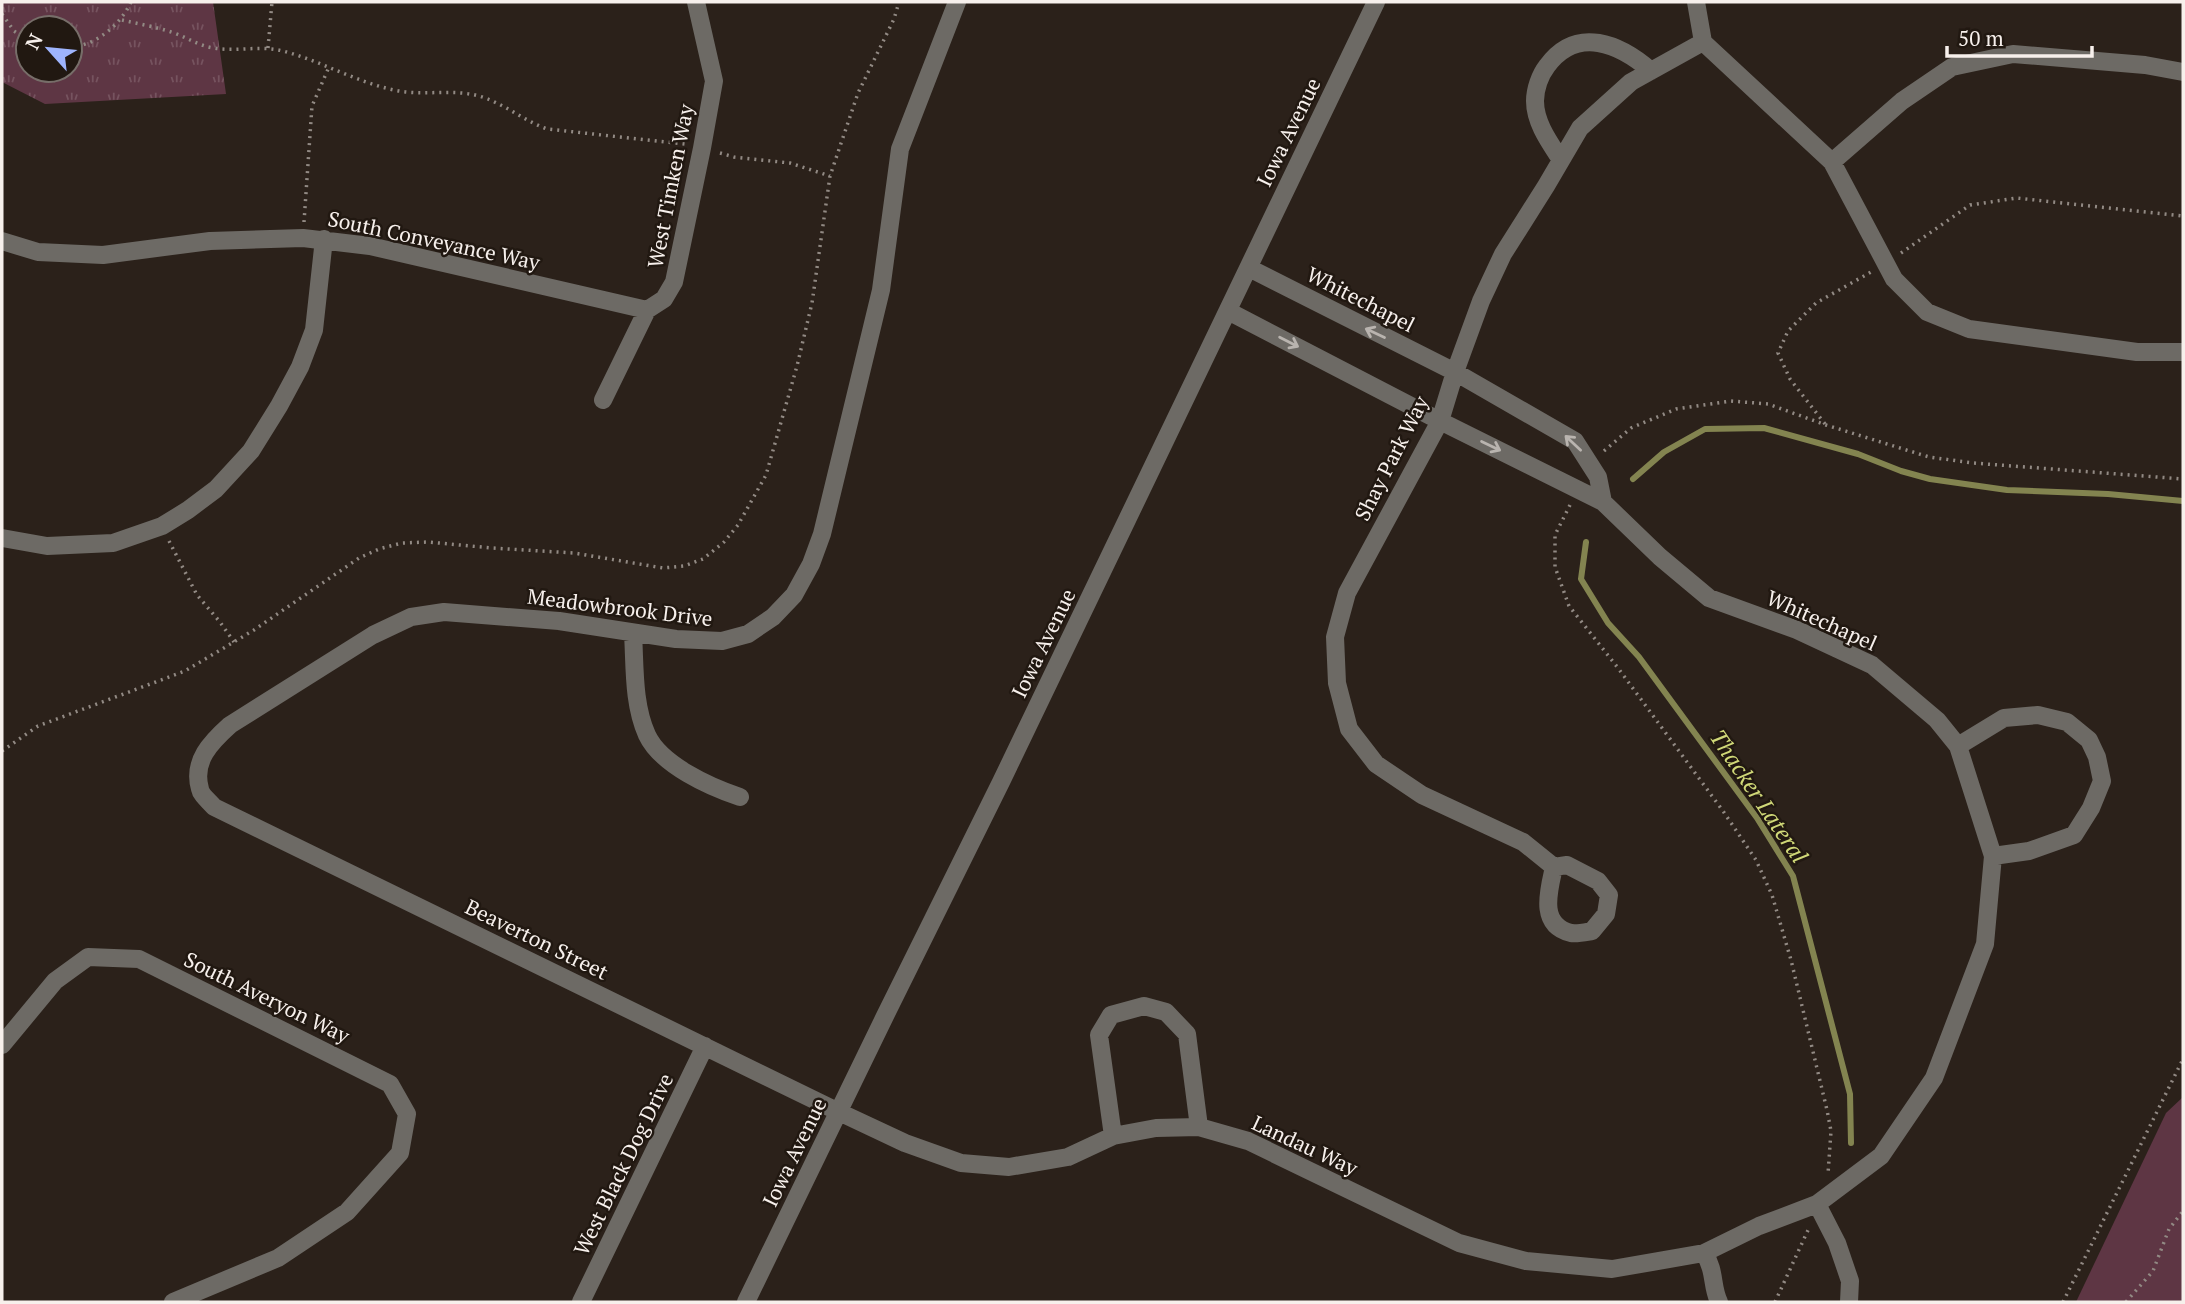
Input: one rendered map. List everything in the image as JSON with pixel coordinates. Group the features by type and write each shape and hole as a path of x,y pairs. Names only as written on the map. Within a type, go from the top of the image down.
{"street":[{"name":"West Timken Way","path":"603,400 647,310 664,299 674,282 714,81 696,2"},
{"name":"Meadowbrook Drive","path":"214,807 200,791 199,774 202,756 212,741 229,725 373,635 411,617 444,612 559,621 676,639 722,641 748,634 773,617 794,595 811,564 822,534 881,290 900,149 957,2"},
{"name":"Iowa Avenue","path":"746,1302 1001,782 1376,2"},
{"path":"1696,2 1703,42 1832,162 1894,279 1927,312 1969,330 2137,352 2183,352"},
{"name":"Shay Park Way","path":"1554,867 1523,842 1422,795 1376,764 1349,730 1338,684 1335,637 1347,593 1440,421 1481,301 1503,254 1580,128 1631,82 1703,42"},
{"path":"1561,160 1544,134 1535,101 1538,84 1552,60 1574,45 1603,43 1625,51 1651,71"},
{"path":"1832,162 1902,101 1952,67 2013,54 2145,65 2183,72"},
{"path":"2,538 47,546 113,543 162,526 216,489 251,450 300,367 314,330 324,239"},
{"name":"South Conveyance Way","path":"2,241 38,252 103,255 211,241 324,239 370,246 647,310"},
{"name":"Whitechapel","path":"1249,268 1455,372 1576,441 1598,477 1603,502"},
{"name":"Whitechapel","path":"1228,311 1603,502 1709,598 1797,630 1872,665 1937,720 1958,746 1993,856"},
{"path":"633,633 637,700 648,736 668,760 711,788 740,797"},
{"path":"1958,746 2004,718 2038,715 2067,722 2089,740 2097,757 2102,781 2091,808 2074,835 2029,851 1993,856"},
{"name":"Beaverton Street","path":"214,807 839,1112"},
{"name":"Landau Way","path":"839,1112 905,1143 961,1163 1009,1167 1068,1157 1113,1136 1156,1128 1199,1127 1248,1141 1459,1243 1526,1261 1612,1269 1704,1254 1759,1226 1817,1204 1881,1156 1934,1078 1985,944 1993,856"},
{"name":"South Averyon Way","path":"2,1045 55,981 88,957 139,960 390,1084 407,1114 400,1153 347,1212 278,1258 173,1302"},
{"path":"1113,1136 1099,1035 1111,1015 1144,1006 1166,1012 1186,1034 1199,1127"},
{"name":"West Black Dog Drive","path":"581,1302 705,1046"},
{"path":"1817,1204 1837,1243 1850,1280 1849,1302"},
{"path":"1704,1254 1711,1264 1719,1302"}],"path":[{"path":"84,44 122,20 131,2"},
{"path":"268,48 272,2"},
{"path":"2,751 38,726 185,671 254,630 359,558 402,543 428,542 574,553 663,568 684,566 703,559 724,542 738,525 766,475 812,303 830,176 858,93 894,19 899,2"},
{"path":"2,14 14,30"},
{"path":"122,20 177,34 211,48 268,48 301,56 384,88 402,92 461,93 484,97 547,129 675,141 734,157 806,166 830,176"},
{"path":"303,238 312,106 329,67"},
{"path":"1826,425 1790,379 1778,353 1788,331 1816,303 1886,263 1970,205 2017,198 2183,216"},
{"path":"1591,466 1598,456 1631,428 1676,409 1731,401 1768,404 1929,457 1973,463 2183,479"},
{"path":"1577,489 1555,535 1555,568 1569,606 1618,668 1756,860 1772,895 1791,960 1828,1110 1831,1131 1828,1175 1807,1233 1775,1302"},
{"path":"162,526 197,595 234,642"},
{"path":"2063,1302 2183,1059"},
{"path":"2126,1302 2153,1271 2169,1229 2183,1211"}],"green space":[{"path":"2,2 213,2 226,94 45,104 2,82"},
{"path":"2183,1097 2183,1302 2076,1302 2166,1113"}],"waterway":[{"name":"Thacker Lateral","path":"1633,479 1664,452 1705,429 1764,428 1858,454 1930,479 2007,490 2108,494 2183,501"},
{"name":"Thacker Lateral","path":"1586,542 1581,579 1608,623 1639,657 1757,818 1793,876 1850,1094 1851,1143"}]}
